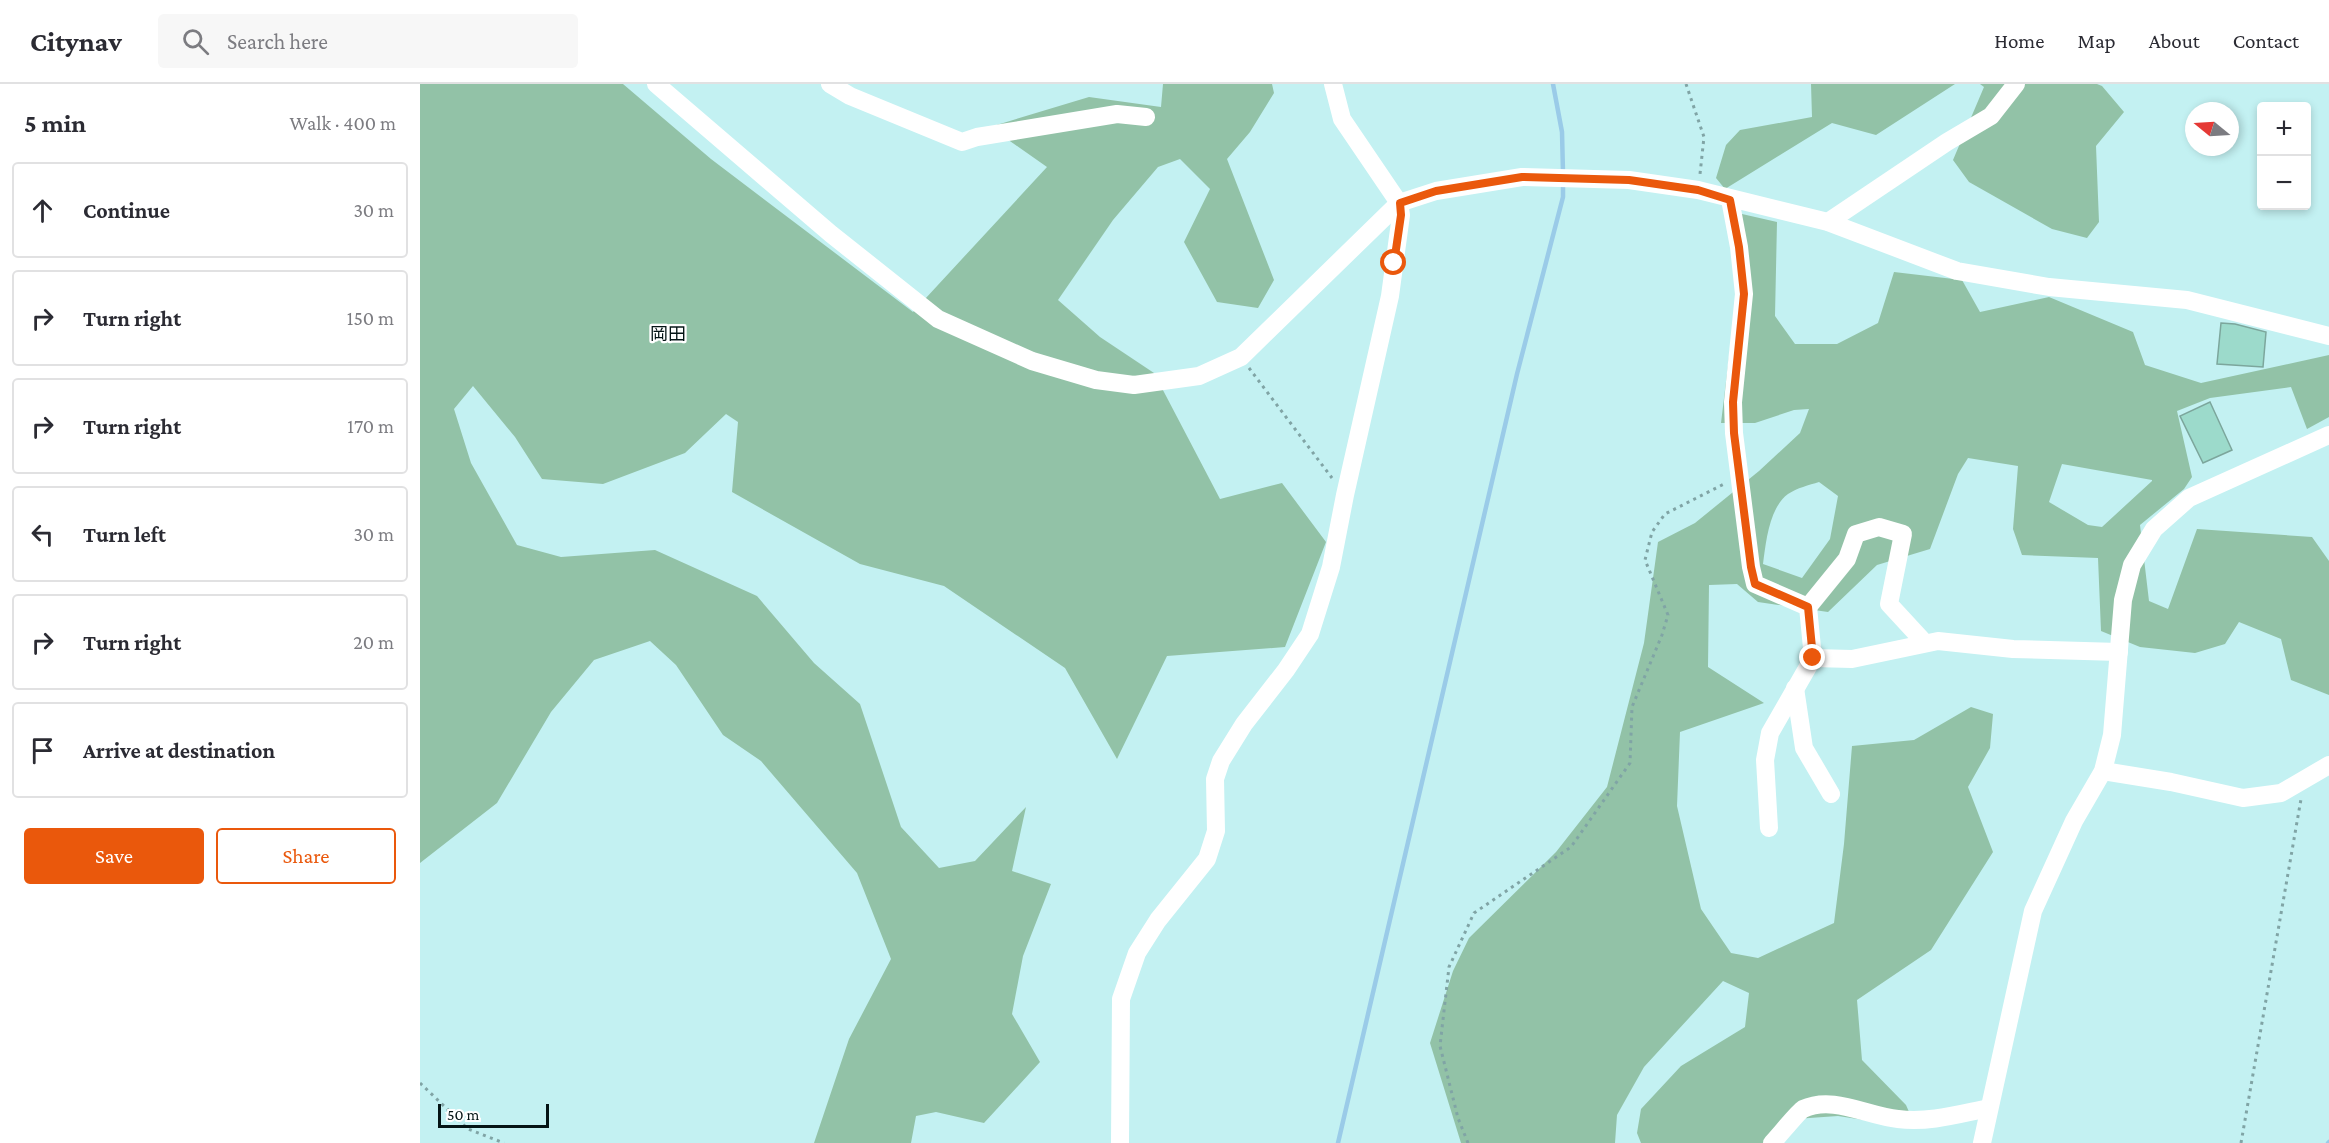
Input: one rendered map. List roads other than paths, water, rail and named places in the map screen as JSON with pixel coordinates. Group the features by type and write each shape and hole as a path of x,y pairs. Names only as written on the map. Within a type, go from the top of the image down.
{"street":[{"path":"656,84 831,234 938,319 1032,361 1096,380 1134,385 1199,376 1241,357 1400,203 1436,191 1522,177 1629,180 1698,190 1730,200 1828,222 1958,271 2049,287 2187,300 2329,336"},
{"path":"830,84 850,96 962,142 977,137 1118,114 1146,117"},
{"path":"1120,1143 1121,999 1137,953 1158,920 1207,858 1216,831 1215,779 1221,761 1244,724 1286,670 1310,634 1331,567 1390,296 1401,215 1400,203 1342,119 1333,84"},
{"path":"1828,222 1947,142 1991,116 2016,84"},
{"path":"1730,200 1739,247 1744,294 1733,402 1738,476 1755,584 1808,607"},
{"path":"1982,1143 2033,912 2074,821 2103,771 2112,735 2123,600 2132,565 2154,529 2188,498 2329,435"},
{"path":"1769,828 1766,760 1770,733 1813,658 1808,607 1847,560 1856,534 1879,527 1902,534 1888,604 1925,643"},
{"path":"1813,658 1852,659 1938,641 2013,649 2119,652"},
{"path":"1796,688 1804,748 1831,794"},
{"path":"2103,771 2171,782 2243,798 2281,793 2329,765"},
{"path":"1772,1143 1800,1110 1821,1103 1897,1119 1928,1120 1989,1108"}],"waterway":[{"path":"1553,84 1562,132 1563,173"},
{"path":"1338,1143 1517,374 1563,197 1563,182"}],"district":[{"name":"岡田","path":"668,334"}]}
